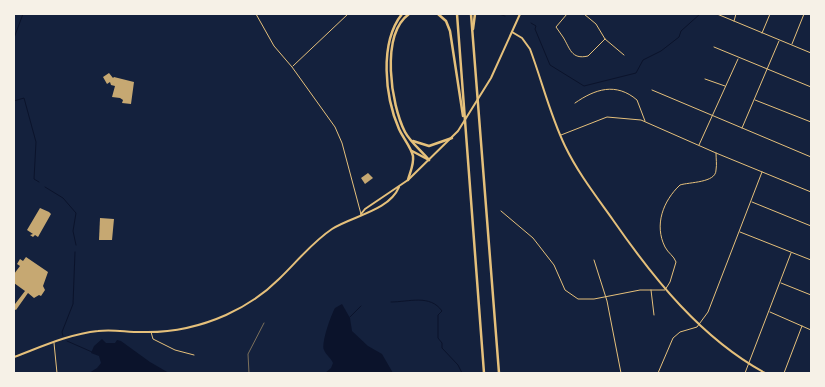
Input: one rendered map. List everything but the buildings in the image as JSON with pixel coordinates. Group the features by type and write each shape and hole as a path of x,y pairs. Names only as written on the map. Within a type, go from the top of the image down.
{"highway":[{"path":"402,14 396,24 390,43 387,65 388,86 394,117 410,149 413,162 408,180"},
{"path":"409,14 401,22 397,30 391,68 395,106 410,139 429,160"},
{"path":"438,14 446,22 450,31 466,135"},
{"path":"458,14 484,373"},
{"path":"471,14 499,373"},
{"path":"472,38 475,14"},
{"path":"410,139 420,144 429,146 452,138"},
{"path":"410,149 417,155 429,160"}],"main road":[{"path":"14,357 79,334 101,331 151,332 172,330 201,324 227,315 246,305 275,283 326,233 361,214 365,209 383,196 399,187 452,138 484,90 520,14"},
{"path":"512,32 522,38 530,49 560,135 583,178 640,259 664,290 726,348 749,364 766,373"},
{"path":"361,214 368,214 397,193 399,187"},
{"path":"383,196 386,201"}],"street":[{"path":"256,14 274,46 292,67 337,130 342,143 361,214"},
{"path":"292,67 348,14"},
{"path":"567,14 556,26 573,54 582,57 590,56 605,38"},
{"path":"584,14 596,24 605,38 624,54"},
{"path":"717,14 762,34 811,53"},
{"path":"734,22 736,14"},
{"path":"762,34 770,14"},
{"path":"792,45 804,14"},
{"path":"741,128 780,40"},
{"path":"714,47 811,87"},
{"path":"699,146 738,58"},
{"path":"705,79 725,86"},
{"path":"575,102 599,89 616,89 637,100 645,121"},
{"path":"652,90 811,157"},
{"path":"754,100 811,122"},
{"path":"560,135 607,117 645,121 699,146 811,192"},
{"path":"501,211 530,234 540,246 554,266 565,290 570,295 582,300 640,290 664,290 670,282 676,262 664,244 660,219 662,210 680,185 709,179 714,176 716,170 716,153"},
{"path":"658,373 674,336 700,324 710,306 762,172"},
{"path":"751,202 811,226"},
{"path":"740,232 811,260"},
{"path":"744,373 749,364 750,357 791,253"},
{"path":"594,260 606,296 615,332 621,373"},
{"path":"780,283 811,296"},
{"path":"651,290 654,315"},
{"path":"769,312 811,330"},
{"path":"784,373 802,326"},
{"path":"151,332 153,339 175,350 194,355"},
{"path":"54,343 56,348 57,373"}],"lane":[{"path":"248,373 247,356 264,323"}],"water":[{"path":"342,304 350,318 352,331 368,346 382,354 393,373 325,373 331,368 333,363 324,350 323,346 325,335 335,308"},
{"path":"102,339 106,343 115,343 117,340 121,341 150,362 169,373 89,373 97,368 101,363 99,356 91,353 94,346"}],"waterway":[{"path":"14,38 23,14"},
{"path":"498,14 505,16"},
{"path":"531,23 536,26 535,29 550,65 584,86 636,73 643,60 661,51 679,37 681,31 700,14"},
{"path":"14,101 24,98 36,142 34,179 39,182"},
{"path":"45,187 63,198 76,213 73,231 76,245"},
{"path":"63,336 62,332 73,304 75,252"},
{"path":"391,302 419,300 432,302 437,306 442,311 438,315 438,338 442,343 442,348 458,365 462,373"},
{"path":"350,317 361,306"},
{"path":"67,341 92,352"}]}
